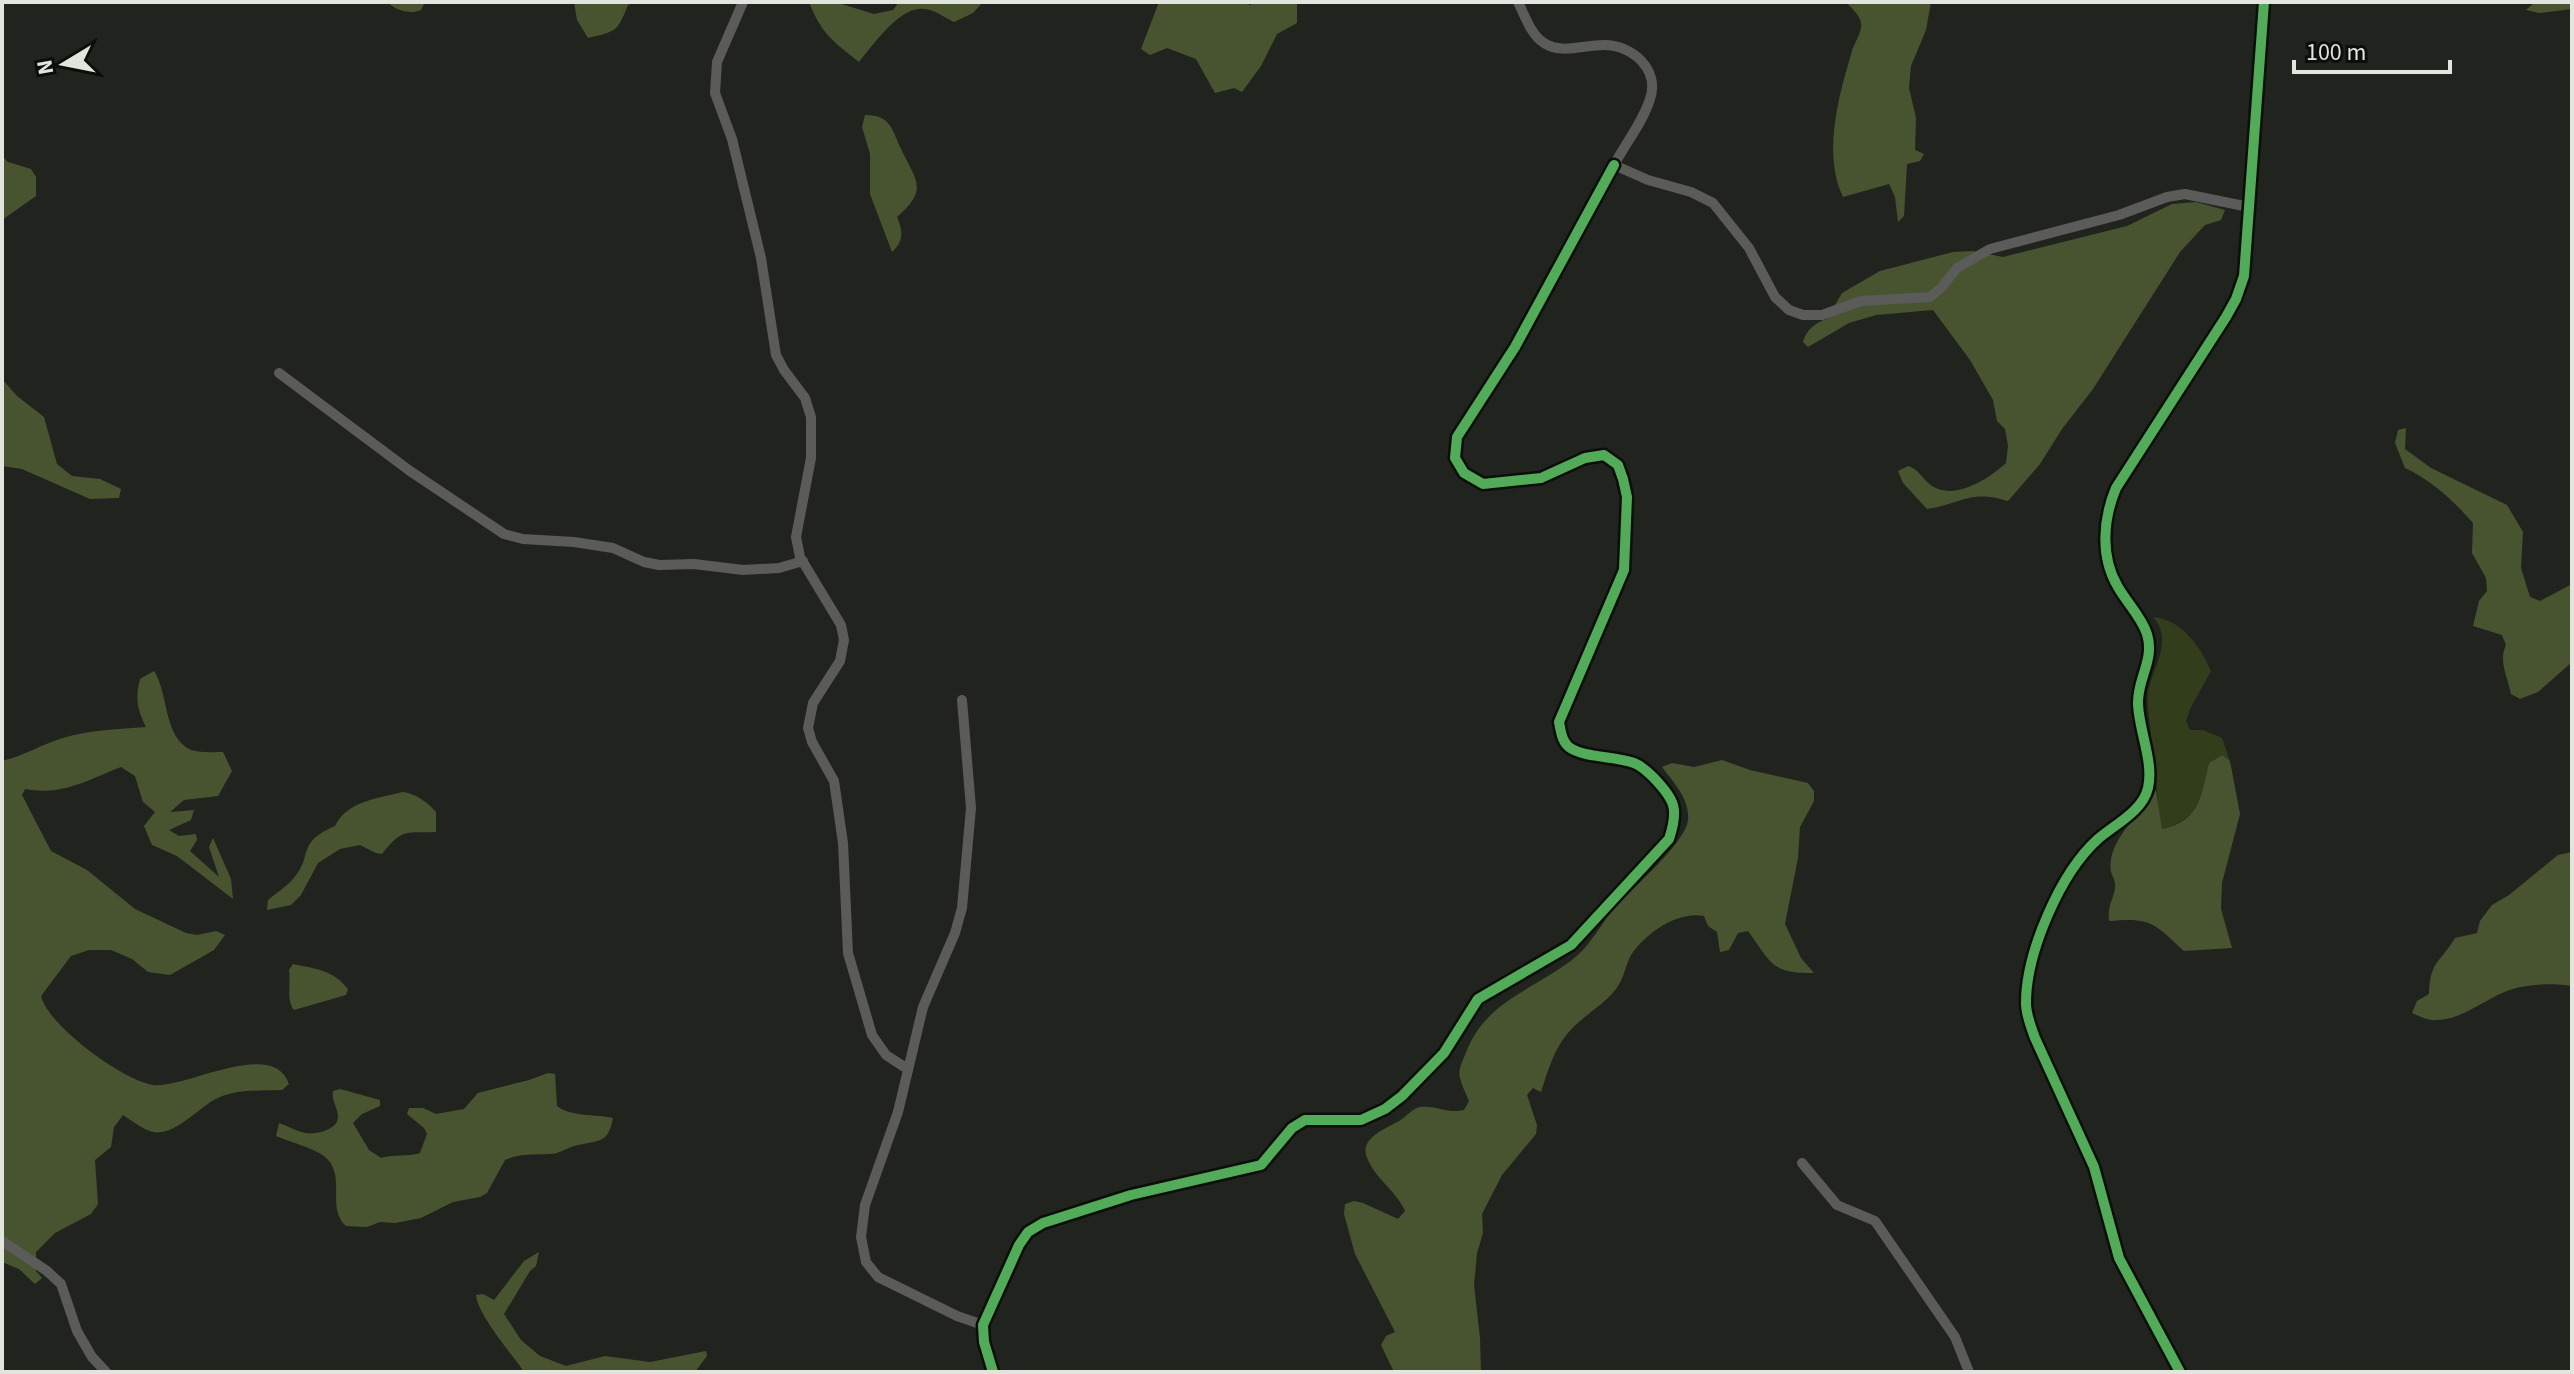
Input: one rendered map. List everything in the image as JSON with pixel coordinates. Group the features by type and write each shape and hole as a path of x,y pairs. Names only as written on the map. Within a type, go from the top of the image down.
{"street":[{"path":"743,2 720,52 715,72 715,93 732,139 761,258 776,355 805,398 811,417 811,458 796,537 803,561 841,625 844,640 840,661 813,703 808,728 812,742 834,781 843,843 848,953 872,1035 886,1055 906,1068"},
{"path":"993,1372 984,1342 983,1325 1019,1245 1028,1232 1043,1223 1131,1195 1261,1165 1292,1128 1305,1120 1361,1120 1385,1109 1444,1053 1478,999 1571,945 1669,839 1675,821 1675,806 1668,793 1646,770 1634,763 1571,749 1561,737 1559,722 1624,570 1627,497 1618,465 1604,455 1585,458 1541,478 1483,484 1464,473 1455,458 1457,437 1515,347 1651,98 1651,81 1646,66 1637,55 1608,45 1564,49 1542,42 1518,2"},
{"path":"2180,1372 2119,1258 2094,1167 2035,1038 2026,1005 2036,951 2047,916 2065,879 2095,842 2138,806 2149,787 2137,702 2150,659 2149,644 2138,615 2118,588 2108,561 2105,532 2109,503 2236,299 2244,276 2264,2"},
{"path":"1614,165 1713,203 1749,248 1775,297 1789,310 1803,315 1822,315 1861,301 1930,297 1957,268 1990,249 2119,215 2167,197 2185,194 2249,207"},
{"path":"279,373 410,471 496,530 513,537 613,548 659,565 694,564 743,570 779,568 803,561"},
{"path":"962,700 971,808 965,893 955,933 928,992 906,1068 898,1112 862,1214 863,1256 878,1277 957,1316 983,1325"},
{"path":"1802,1163 1837,1205 1875,1221 1955,1337 1969,1372"},
{"path":"2,1241 61,1284 77,1331 92,1357 106,1372"}],"green space":[{"path":"387,2 425,2 421,10 407,12"},
{"path":"574,2 636,2 628,5 615,29 588,38 577,20"},
{"path":"809,2 835,2 874,14 893,10 899,2 983,2 973,13 954,22 928,9 906,14 888,28 859,62 829,36"},
{"path":"1159,2 1244,2 1250,5 1255,2 1297,2 1297,23 1277,34 1261,66 1242,92 1234,88 1215,93 1196,59 1167,48 1150,55 1141,49"},
{"path":"1846,2 1931,2 1926,30 1911,66 1909,88 1916,118 1915,150 1924,154 1920,161 1907,164 1904,216 1898,222 1895,197 1889,184 1843,197 1837,180 1833,143 1838,105 1861,28 1859,17"},
{"path":"2535,2 2572,2 2572,9 2539,13 2526,10"},
{"path":"865,115 881,118 890,126 917,186 913,200 897,217 901,236 892,252 870,194 870,154 862,127"},
{"path":"2,156 8,162 31,169 36,177 36,196 2,220"},
{"path":"2196,202 2225,210 2221,220 2205,225 2180,252 2093,389 2040,464 2008,501 1984,496 1927,509 1903,483 1898,471 1908,466 1932,486 1951,491 1982,481 2006,463 2008,446 2005,429 1997,421 1993,400 1970,360 1933,310 1876,315 1849,323 1808,347 1803,342 1812,327 1827,319 1842,293 1880,271 1953,252 1973,251 2003,257 2127,226 2172,204"},
{"path":"2,379 17,396 44,417 57,464 72,476 100,479 121,489 119,498 90,499 22,469 2,466"},
{"path":"2406,428 2405,449 2431,468 2507,505 2523,532 2521,568 2530,597 2540,601 2572,584 2572,662 2538,692 2520,699 2511,694 2503,663 2506,645 2502,635 2473,626 2479,601 2487,591 2486,578 2472,553 2473,523 2442,492 2405,468 2395,443 2398,430"},
{"path":"2153,617 2181,629 2196,644 2207,662 2211,671 2186,721 2190,730 2203,730 2222,738 2230,761 2222,755 2209,763 2197,805 2184,820 2161,829 2148,708 2148,690 2162,643 2159,625"},
{"path":"154,671 171,725 182,744 195,751 223,752 232,771 218,796 184,800 170,812 194,810 191,820 169,830 179,836 196,834 197,840 190,851 219,877 209,847 213,838 231,879 233,899 177,856 152,845 144,826 155,812 143,802 135,776 121,767 74,786 39,791 25,789 22,795 51,851 87,870 135,909 186,933 197,935 216,931 225,935 214,950 170,975 148,972 132,959 111,950 89,950 71,956 41,996 57,1022 72,1036 107,1063 140,1081 153,1085 167,1084 227,1068 266,1065 280,1071 289,1084 282,1090 228,1094 212,1101 177,1126 159,1132 147,1130 123,1115 114,1127 111,1147 95,1160 98,1204 91,1214 55,1233 36,1252 36,1271 42,1278 35,1284 19,1269 2,1262 2,761 73,735 146,727 137,698 140,679"},
{"path":"2222,755 2230,761 2240,814 2222,883 2221,909 2232,948 2184,951 2151,924 2134,920 2109,921 2115,889 2111,860 2126,828 2156,790 2162,829 2184,820 2197,805 2209,763"},
{"path":"1722,760 1750,770 1808,783 1814,791 1814,801 1800,827 1798,858 1785,924 1801,958 1814,973 1789,971 1774,964 1748,931 1738,933 1729,950 1720,952 1717,932 1708,926 1704,916 1673,920 1645,939 1631,955 1616,989 1565,1037 1541,1092 1533,1088 1527,1095 1537,1125 1536,1134 1502,1175 1482,1214 1483,1233 1477,1253 1474,1285 1481,1372 1394,1372 1381,1345 1386,1336 1395,1332 1355,1254 1344,1214 1345,1204 1354,1201 1398,1219 1405,1211 1372,1167 1366,1146 1380,1131 1417,1108 1464,1110 1469,1101 1460,1069 1473,1037 1484,1022 1510,999 1579,954 1612,911 1669,852 1685,829 1688,820 1686,805 1662,767 1672,763 1694,767"},
{"path":"403,792 422,799 436,812 436,832 400,836 382,854 360,845 340,849 318,863 301,895 291,905 267,910 268,900 299,871 315,838 335,826 355,806"},
{"path":"2572,852 2572,986 2544,984 2516,988 2447,1019 2430,1020 2412,1013 2417,1001 2429,994 2434,968 2455,938 2477,933 2480,921 2492,905 2558,855"},
{"path":"293,964 330,974 348,989 346,995 294,1010 289,991 289,970"},
{"path":"548,1073 555,1074 557,1106 576,1114 613,1118 606,1136 557,1153 521,1155 505,1160 487,1193 453,1202 421,1218 395,1223 380,1222 367,1227 346,1226 337,1210 335,1172 331,1164 319,1153 276,1136 279,1123 305,1133 330,1128 338,1117 333,1091 340,1089 380,1100 380,1106 362,1114 353,1123 369,1150 381,1158 420,1153 427,1134 407,1114 409,1108 423,1108 436,1114 464,1109 478,1093"},
{"path":"539,1252 536,1266 504,1314 521,1340 540,1356 566,1366 605,1356 650,1362 706,1351 707,1356 695,1372 524,1372 488,1323 476,1295 483,1294 494,1300 524,1261"}],"cycle path":[{"path":"2180,1372 2119,1258 2094,1167 2035,1038 2026,1003 2032,961 2059,893 2084,854 2134,811 2148,788 2148,757 2138,695 2149,643 2141,621 2112,575 2106,551 2106,525 2116,488 2226,317 2244,276 2264,2"},
{"path":"993,1372 984,1342 983,1325 1019,1245 1028,1232 1043,1223 1131,1195 1261,1165 1292,1128 1305,1120 1361,1120 1385,1109 1444,1053 1478,999 1571,945 1669,839 1674,820 1673,806 1654,778 1634,763 1572,749 1564,741 1559,722 1624,570 1627,497 1618,465 1604,455 1585,458 1541,478 1483,484 1464,473 1455,458 1457,437 1515,347 1614,165"}]}
